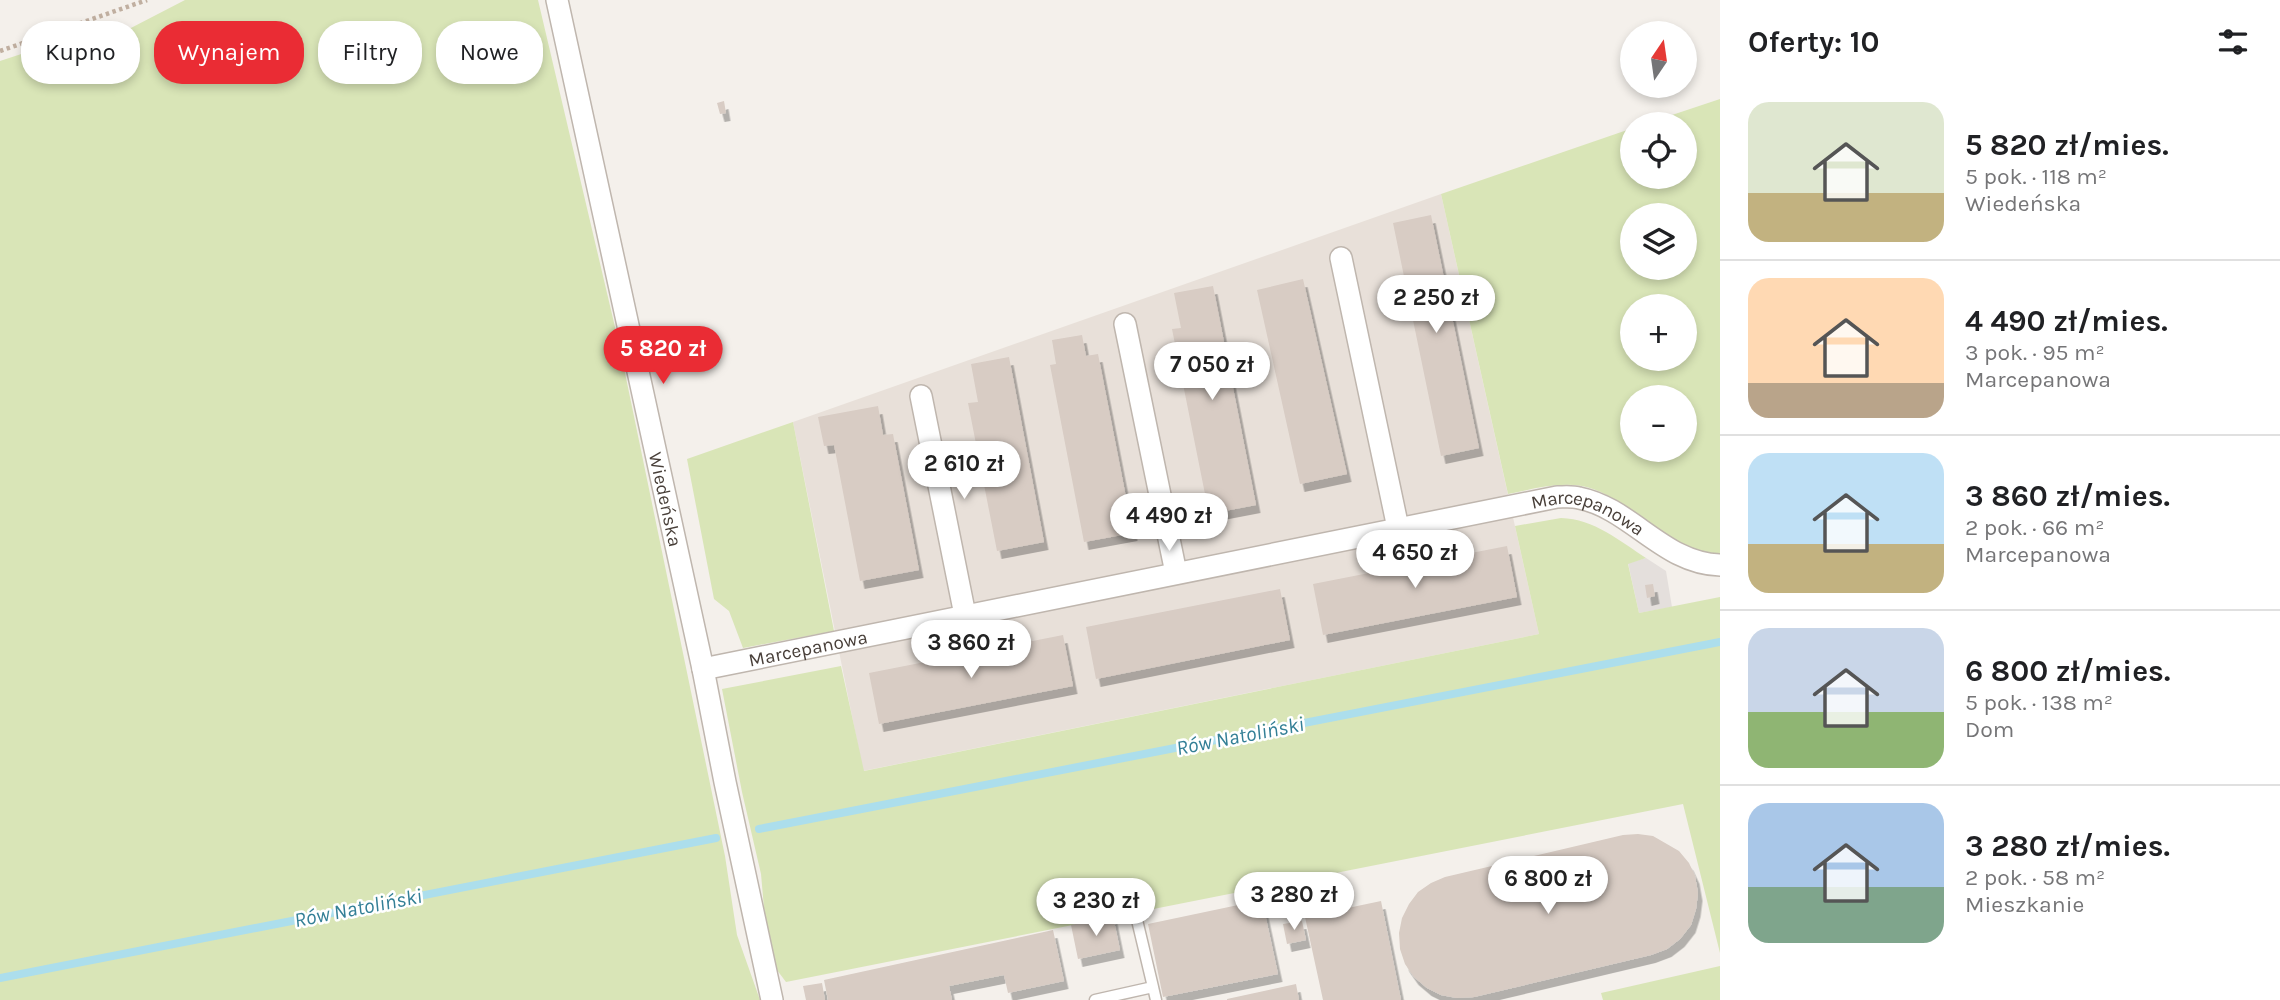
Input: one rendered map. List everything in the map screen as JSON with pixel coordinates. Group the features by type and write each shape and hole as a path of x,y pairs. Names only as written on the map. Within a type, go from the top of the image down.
{"street":[{"name":"Wiedeńska","path":"557,0 704,669 725,782 772,1000"},
{"path":"1341,258 1398,528"},
{"path":"1125,324 1176,573"},
{"path":"921,396 965,615"},
{"name":"Marcepanowa","path":"704,669 1557,497 1577,497 1601,505 1676,554 1704,564 1720,565"}],"lane":[{"path":"1138,920 1156,1000"},
{"path":"1095,1000 1153,987"}],"path":[{"path":"0,51 147,0"}],"shaded area":[{"path":"1441,194 1539,634 863,771 793,422"},
{"path":"1646,558 1666,571 1672,607 1639,613 1628,563"}],"green space":[{"path":"185,0 538,0 543,21 436,21 436,84 543,84 543,21 619,344 725,856 737,935 760,1000 0,1000 0,61 21,54 21,84 140,84 140,23"},
{"path":"1720,99 1720,553 1703,552 1685,546 1617,501 1582,486 1554,485 1508,494 1441,194 1620,132 1620,189 1697,189 1697,112 1681,112"},
{"path":"793,422 834,631 743,648 729,611 714,599 687,459"},
{"path":"1561,518 1585,522 1596,527 1646,558 1628,564 1639,613 1720,597 1720,953 1683,804 786,982 777,970 765,919 761,874 722,689 841,666 864,771 1539,634 1515,526"},
{"path":"1720,966 1720,1000 1603,1000 1601,993"}],"building":[{"path":"724,101 726,113 720,114 717,103"},
{"path":"1431,215 1479,448 1441,456 1393,223"},
{"path":"1303,279 1347,474 1300,484 1257,290"},
{"path":"1213,286 1256,505 1209,514 1172,329 1181,328 1174,293"},
{"path":"1082,335 1086,356 1098,354 1133,533 1084,542 1050,365 1056,364 1052,340"},
{"path":"1009,357 1044,542 997,551 968,403 978,402 971,364"},
{"path":"878,406 883,435 893,434 919,570 860,581 834,445 824,446 818,417"},
{"path":"1507,546 1517,597 1323,635 1313,584"},
{"path":"1653,584 1655,596 1647,598 1645,585"},
{"path":"1280,589 1290,640 1096,679 1086,627"},
{"path":"1063,635 1073,686 879,724 869,673"},
{"path":"1623,835 1653,836 1679,851 1695,876 1698,893 1691,925 1680,939 1667,949 1474,997 1457,998 1441,995 1427,988 1414,977 1405,964 1400,949 1402,918 1418,892 1431,883 1445,877"},
{"path":"1262,900 1278,974 1163,997 1148,924"},
{"path":"1381,901 1401,1000 1323,1000 1305,917"},
{"path":"1113,916 1120,950 1078,959 1071,925"},
{"path":"1302,921 1306,940 1287,944 1283,924"},
{"path":"1053,930 1064,981 1008,993 1004,975 949,986 952,1000 828,1000 824,980"},
{"path":"822,983 825,1000 806,1000 803,986"},
{"path":"1296,984 1299,1000 1227,1000 1227,999"}],"waterway":[{"name":"Rów Natoliński","path":"759,829 1720,642"},
{"name":"Rów Natoliński","path":"0,978 716,838"}]}
